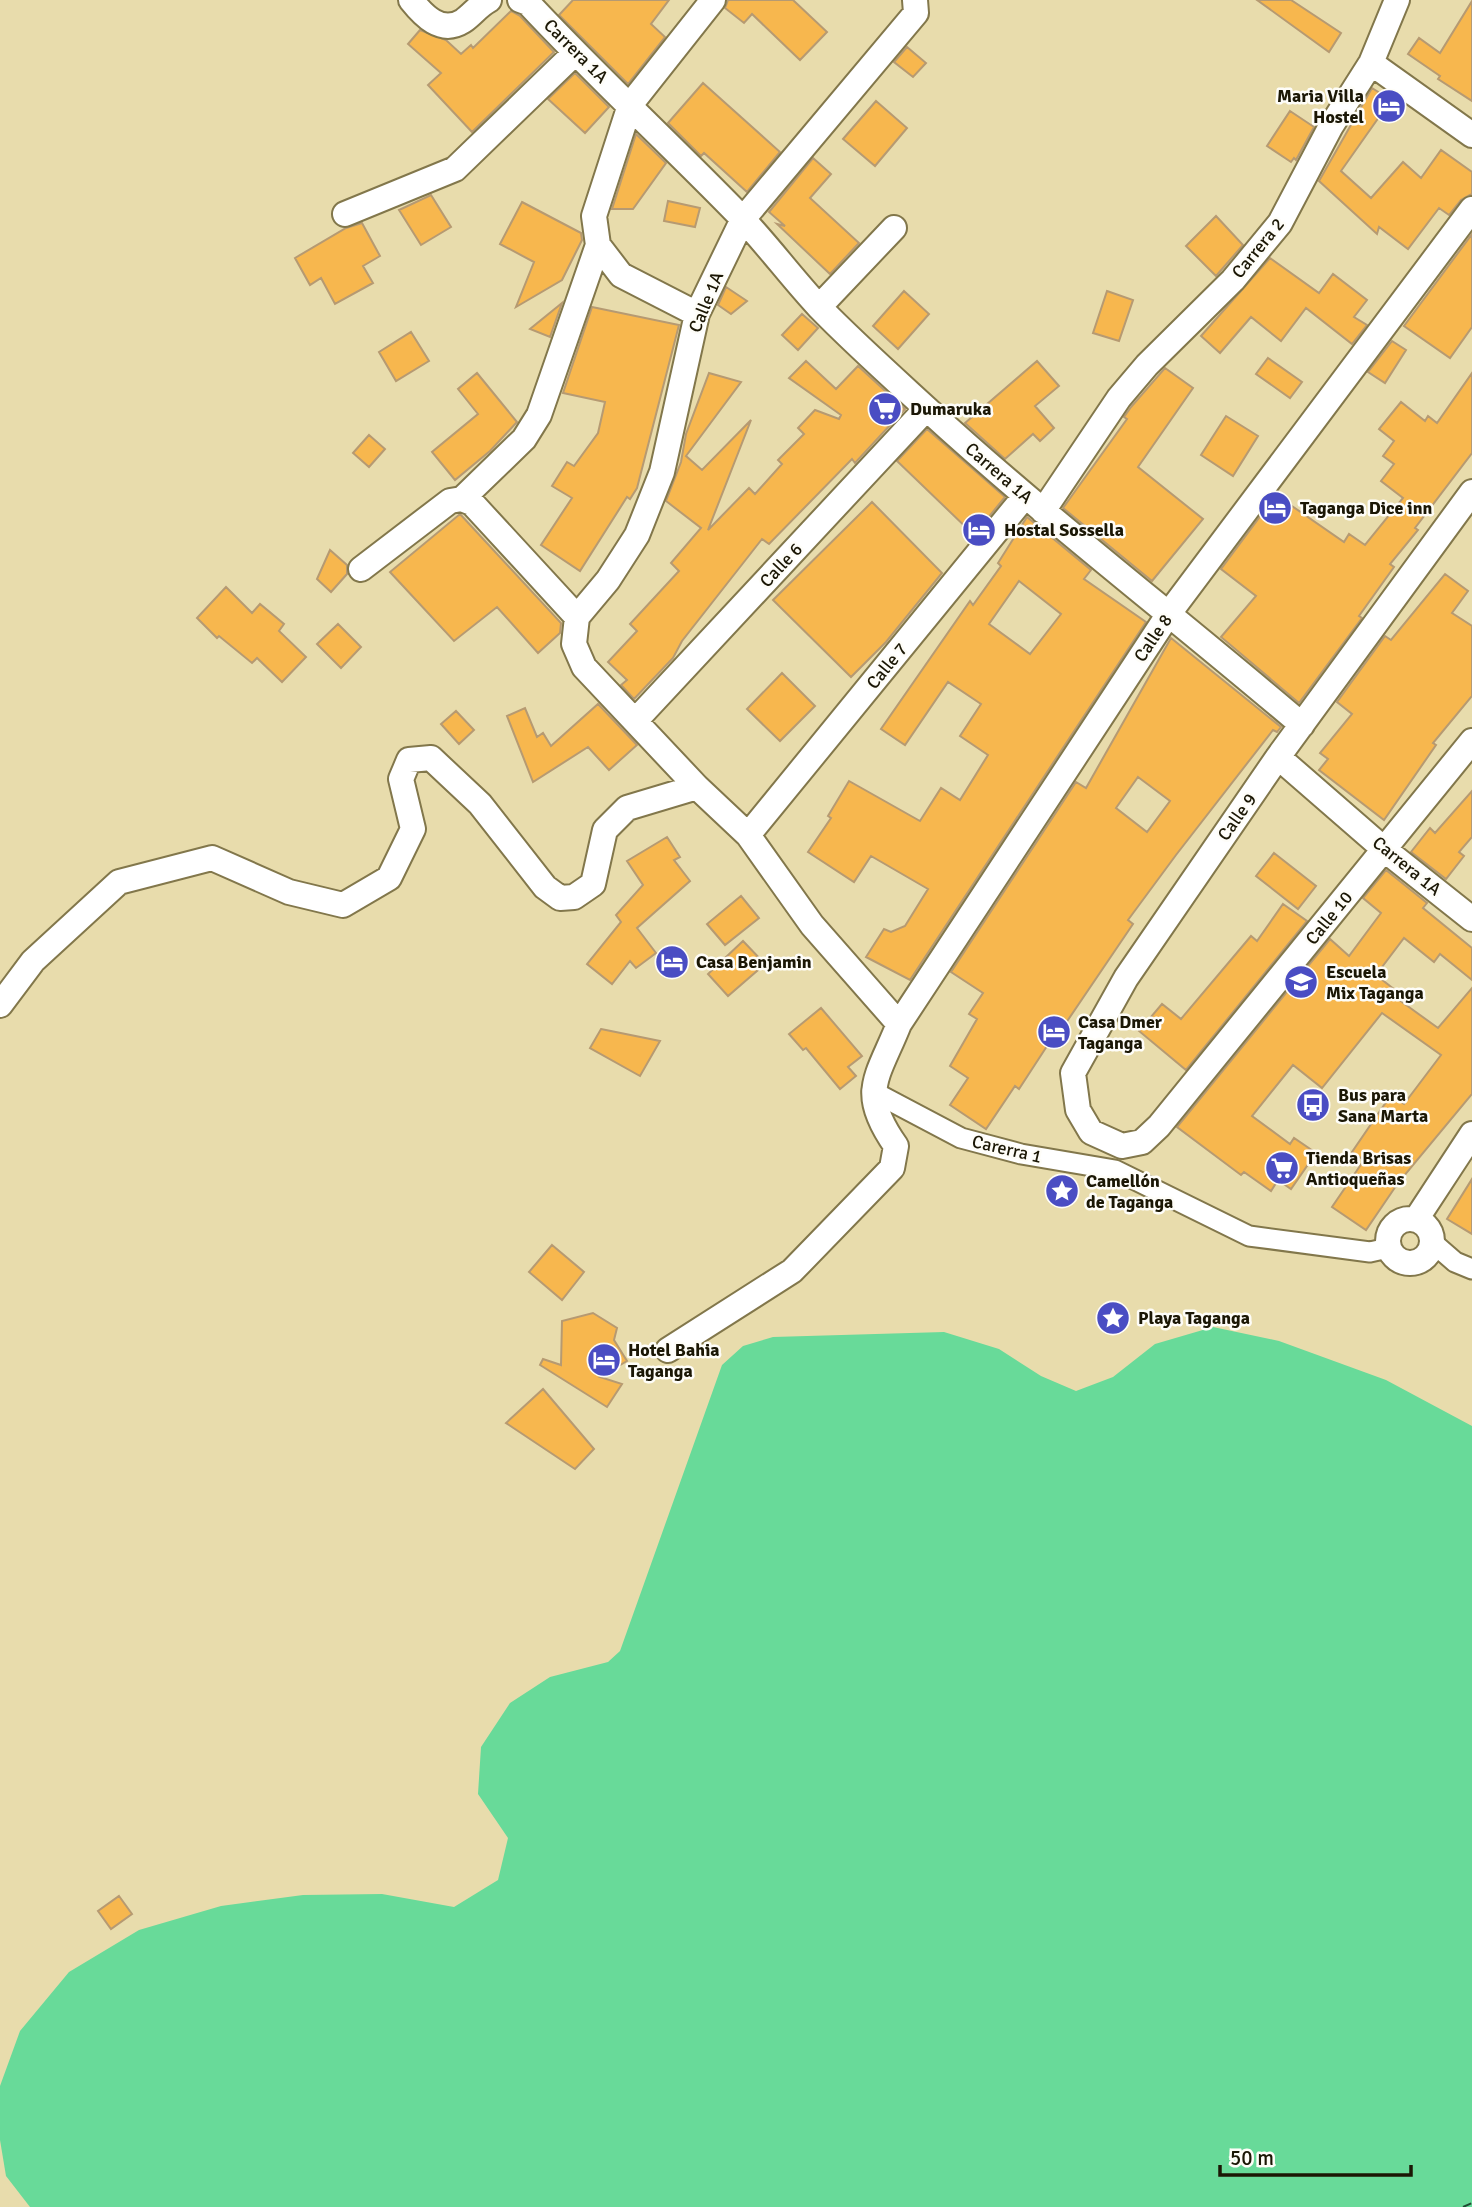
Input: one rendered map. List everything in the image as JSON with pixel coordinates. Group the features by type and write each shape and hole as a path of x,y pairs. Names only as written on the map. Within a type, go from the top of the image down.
{"street":[{"path":"411,0 427,20 443,25 460,23 489,0"},
{"name":"Carrera 1A","path":"520,0 528,3 575,53 630,105 743,219 819,307 926,409 1034,503 1170,612 1302,725"},
{"path":"462,499 524,439 539,415 598,245 594,216 630,105 712,0"},
{"name":"Calle 1A","path":"577,617 608,580 638,535 662,472 697,314 743,219 916,13 915,0"},
{"name":"Carrera 2","path":"1034,503 1147,365 1233,280 1280,223 1331,126 1371,63 1397,0"},
{"path":"345,214 455,169 575,53"},
{"path":"1371,63 1472,135"},
{"name":"Calle 8","path":"872,1091 899,1024 1170,612 1472,209"},
{"path":"819,307 894,228"},
{"path":"598,245 621,275 697,314"},
{"name":"Calle 6","path":"636,720 926,409"},
{"name":"Calle 9","path":"1122,1146 1091,1132 1078,1110 1073,1073 1126,978 1278,757 1472,492"},
{"path":"361,569 450,500 462,499 472,503 577,617 575,644 584,667 697,787 748,835 812,925 899,1024"},
{"name":"Calle 7","path":"748,835 1034,503"},
{"name":"Calle 10","path":"1122,1146 1142,1142 1159,1126 1472,741"},
{"name":"Carrera 1A","path":"1278,757 1385,850 1472,919"},
{"path":"0,1005 33,961 118,882 212,858 289,892 343,905 389,878 413,830 401,779 409,760 430,758 480,804 545,887 560,898 574,897 593,884 606,830 627,808 697,787"},
{"path":"668,1350 792,1271 892,1168 895,1146 877,1119 872,1091"},
{"name":"Carerra 1","path":"872,1091 961,1138 1021,1154 1115,1170 1249,1236 1370,1252 1388,1248"},
{"path":"1432,1242 1426,1256 1412,1263 1398,1260 1388,1248 1388,1233 1398,1222 1417,1218 1472,1134"},
{"path":"1417,1218 1429,1230 1432,1242 1455,1262 1472,1269"}],"shaded area":[{"path":"1213,1327 1279,1341 1386,1380 1472,1426 1472,2207 30,2207 6,2176 0,2140 0,2086 20,2031 69,1972 139,1930 221,1906 303,1895 382,1894 454,1907 498,1880 508,1838 478,1794 481,1747 510,1703 550,1677 608,1662 620,1651 722,1365 743,1346 773,1337 944,1332 999,1349 1041,1376 1076,1391 1113,1377 1155,1344"}],"building":[{"path":"573,0 669,0 651,24 665,37 628,84 559,15"},
{"path":"728,0 793,0 827,32 800,60 752,14 744,23 725,8"},
{"path":"1257,0 1291,0 1341,33 1329,52"},
{"path":"1472,1 1472,101 1438,79 1440,76 1408,54 1419,38 1440,53"},
{"path":"511,11 520,16 554,52 472,132 428,85 441,73 408,44 420,30 446,40 461,54 471,45 473,48"},
{"path":"907,47 926,63 913,77 894,62"},
{"path":"575,73 609,107 585,133 548,99"},
{"path":"703,83 780,152 747,192 704,153 701,156 668,123"},
{"path":"1372,88 1391,100 1341,171 1371,198 1403,162 1421,178 1441,150 1472,172 1472,194 1461,200 1449,215 1439,208 1408,249 1379,227 1377,234 1319,181"},
{"path":"876,101 907,128 875,166 843,139"},
{"path":"1290,111 1314,127 1296,160 1294,158 1291,162 1267,146"},
{"path":"636,134 666,163 633,209 612,209"},
{"path":"813,158 831,174 810,198 859,243 830,274 777,224 785,226 769,212"},
{"path":"431,195 451,227 421,245 399,210"},
{"path":"668,201 700,208 695,227 664,221"},
{"path":"522,202 581,233 582,240 562,280 516,307 534,262 500,244"},
{"path":"1216,216 1243,245 1216,276 1186,246"},
{"path":"362,223 380,256 363,266 373,283 335,304 321,278 310,285 295,258 346,228"},
{"path":"1472,234 1472,327 1450,358 1404,326"},
{"path":"1270,258 1319,293 1333,274 1367,300 1354,317 1367,325 1352,344 1306,308 1281,341 1251,317 1220,353 1201,336"},
{"path":"726,287 747,301 731,314 718,305"},
{"path":"904,291 929,314 898,349 873,326"},
{"path":"1107,291 1133,300 1119,341 1093,333"},
{"path":"562,303 550,337 530,329"},
{"path":"592,307 679,325 637,488 630,499 627,497 580,571 541,545 572,498 552,486 567,462 574,466 598,433 605,402 563,393"},
{"path":"802,314 818,328 798,350 782,335"},
{"path":"411,332 429,361 396,381 379,352"},
{"path":"1392,341 1406,350 1385,383 1368,372"},
{"path":"1268,358 1302,382 1290,398 1256,374"},
{"path":"806,361 836,389 858,366 905,409 855,463 852,459 769,544 762,539 682,641 673,658 634,699 621,685 627,680 608,662 637,631 630,624 679,571 671,563 701,528 666,501 681,462 686,434 709,373 741,382 686,456 702,470 751,420 708,530 749,488 755,494 782,464 778,460 804,434 798,428 815,410 839,419 841,415 789,378"},
{"path":"1037,361 1059,386 1035,406 1054,428 1040,441 1033,434 1005,459 965,423"},
{"path":"1165,368 1193,388 1138,467 1203,519 1152,581 1063,508 1127,419 1124,417 1131,407"},
{"path":"477,373 517,422 490,451 455,480 432,452 478,414 458,389"},
{"path":"1472,373 1472,453 1415,528 1418,530 1390,564 1394,567 1359,616 1362,618 1299,703 1221,637 1256,596 1221,569 1276,495 1344,542 1349,534 1365,545 1403,498 1381,481 1394,464 1383,456 1394,441 1379,429 1401,402 1425,421 1428,416 1437,423"},
{"path":"1226,416 1258,436 1233,476 1201,455"},
{"path":"927,429 1005,497 974,535 897,461"},
{"path":"369,435 385,449 369,467 353,453"},
{"path":"872,502 942,573 886,642 851,677 773,600"},
{"path":"460,514 561,623 560,633 538,653 497,607 454,641 390,572"},
{"path":"1027,517 1091,570 1084,579 1146,622 910,980 866,957 884,929 891,932 905,926 928,889 871,856 854,882 808,852 831,818 828,816 849,781 920,821 941,788 960,800 988,755 960,736 981,704 948,682 905,745 881,729 970,601 973,605 1001,566 998,563","holes":["1019,581 1061,614 1030,654 989,624"]},
{"path":"330,550 347,565 347,574 331,592 317,579"},
{"path":"1445,574 1468,591 1452,613 1472,626 1472,696 1433,743 1436,745 1384,820 1319,770 1328,759 1320,753 1352,714 1337,702 1385,636 1391,640"},
{"path":"226,587 252,613 260,604 284,624 279,631 306,657 282,682 257,658 252,663 219,636 217,638 197,618"},
{"path":"338,624 361,647 341,668 317,644"},
{"path":"1171,638 1281,727 1277,732 1273,730 1128,920 1133,924 1051,1045 1049,1043 1019,1089 1015,1086 986,1129 950,1105 968,1078 950,1066 977,1019 969,1014 983,993 951,972 1076,782 1086,788","holes":["1138,777 1170,801 1147,832 1116,808"]},
{"path":"782,673 815,706 780,741 747,709"},
{"path":"598,704 637,745 609,770 588,747 533,782 507,716 525,708 537,737 543,733 551,746"},
{"path":"456,711 474,730 459,744 441,724"},
{"path":"1472,791 1472,837 1459,852 1464,856 1446,879 1411,852 1430,828 1435,833"},
{"path":"667,837 680,857 674,860 690,881 637,928 656,953 636,968 630,961 612,984 587,964 621,922 616,915 643,885 627,861"},
{"path":"1274,853 1316,886 1298,909 1256,876"},
{"path":"1386,870 1427,903 1423,908 1472,948 1472,980 1440,954 1434,962 1404,938 1376,975 1399,993 1395,997 1438,1028 1472,988 1472,1094 1398,1183 1366,1230 1332,1207 1364,1160 1352,1152 1391,1095 1404,1104 1441,1055 1382,1013 1322,1088 1293,1065 1252,1116 1290,1144 1294,1138 1316,1153 1291,1189 1278,1180 1271,1191 1244,1172 1241,1175 1177,1127 1330,939 1349,956 1381,913 1363,898"},
{"path":"741,896 759,918 725,945 707,924"},
{"path":"1283,904 1307,921 1186,1070 1139,1031 1162,1004 1181,1019 1251,936 1257,941"},
{"path":"743,941 765,964 728,996 708,974"},
{"path":"821,1008 862,1056 848,1067 856,1076 840,1089 806,1048 803,1050 789,1034"},
{"path":"601,1029 660,1041 640,1076 590,1048"},
{"path":"1472,1179 1472,1234 1447,1219"},
{"path":"552,1245 584,1272 562,1300 529,1272"},
{"path":"593,1313 617,1328 614,1340 627,1361 600,1377 622,1384 607,1407 540,1365 543,1359 561,1365 562,1321"},
{"path":"543,1389 594,1449 575,1469 506,1423"},
{"path":"119,1896 132,1914 111,1929 98,1911"}],"ferry route":[{"path":"1463,2207 1472,2203"}],"place":[{"name":"Maria Villa Hostel","path":"1389,106"},
{"name":"Dumaruka","path":"885,409"},
{"name":"Taganga Dice inn","path":"1275,508"},
{"name":"Hostal Sossella","path":"979,530"},
{"name":"Casa Benjamin","path":"672,962"},
{"name":"Escuela Mix Taganga","path":"1301,982"},
{"name":"Casa Dmer Taganga","path":"1054,1032"},
{"name":"Bus para Sana Marta","path":"1313,1105"},
{"name":"Tienda Brisas Antioqueñas","path":"1282,1168"},
{"name":"Camellón de Taganga","path":"1062,1191"},
{"name":"Playa Taganga","path":"1113,1318"},
{"name":"Hotel Bahia Taganga","path":"604,1360"}]}
